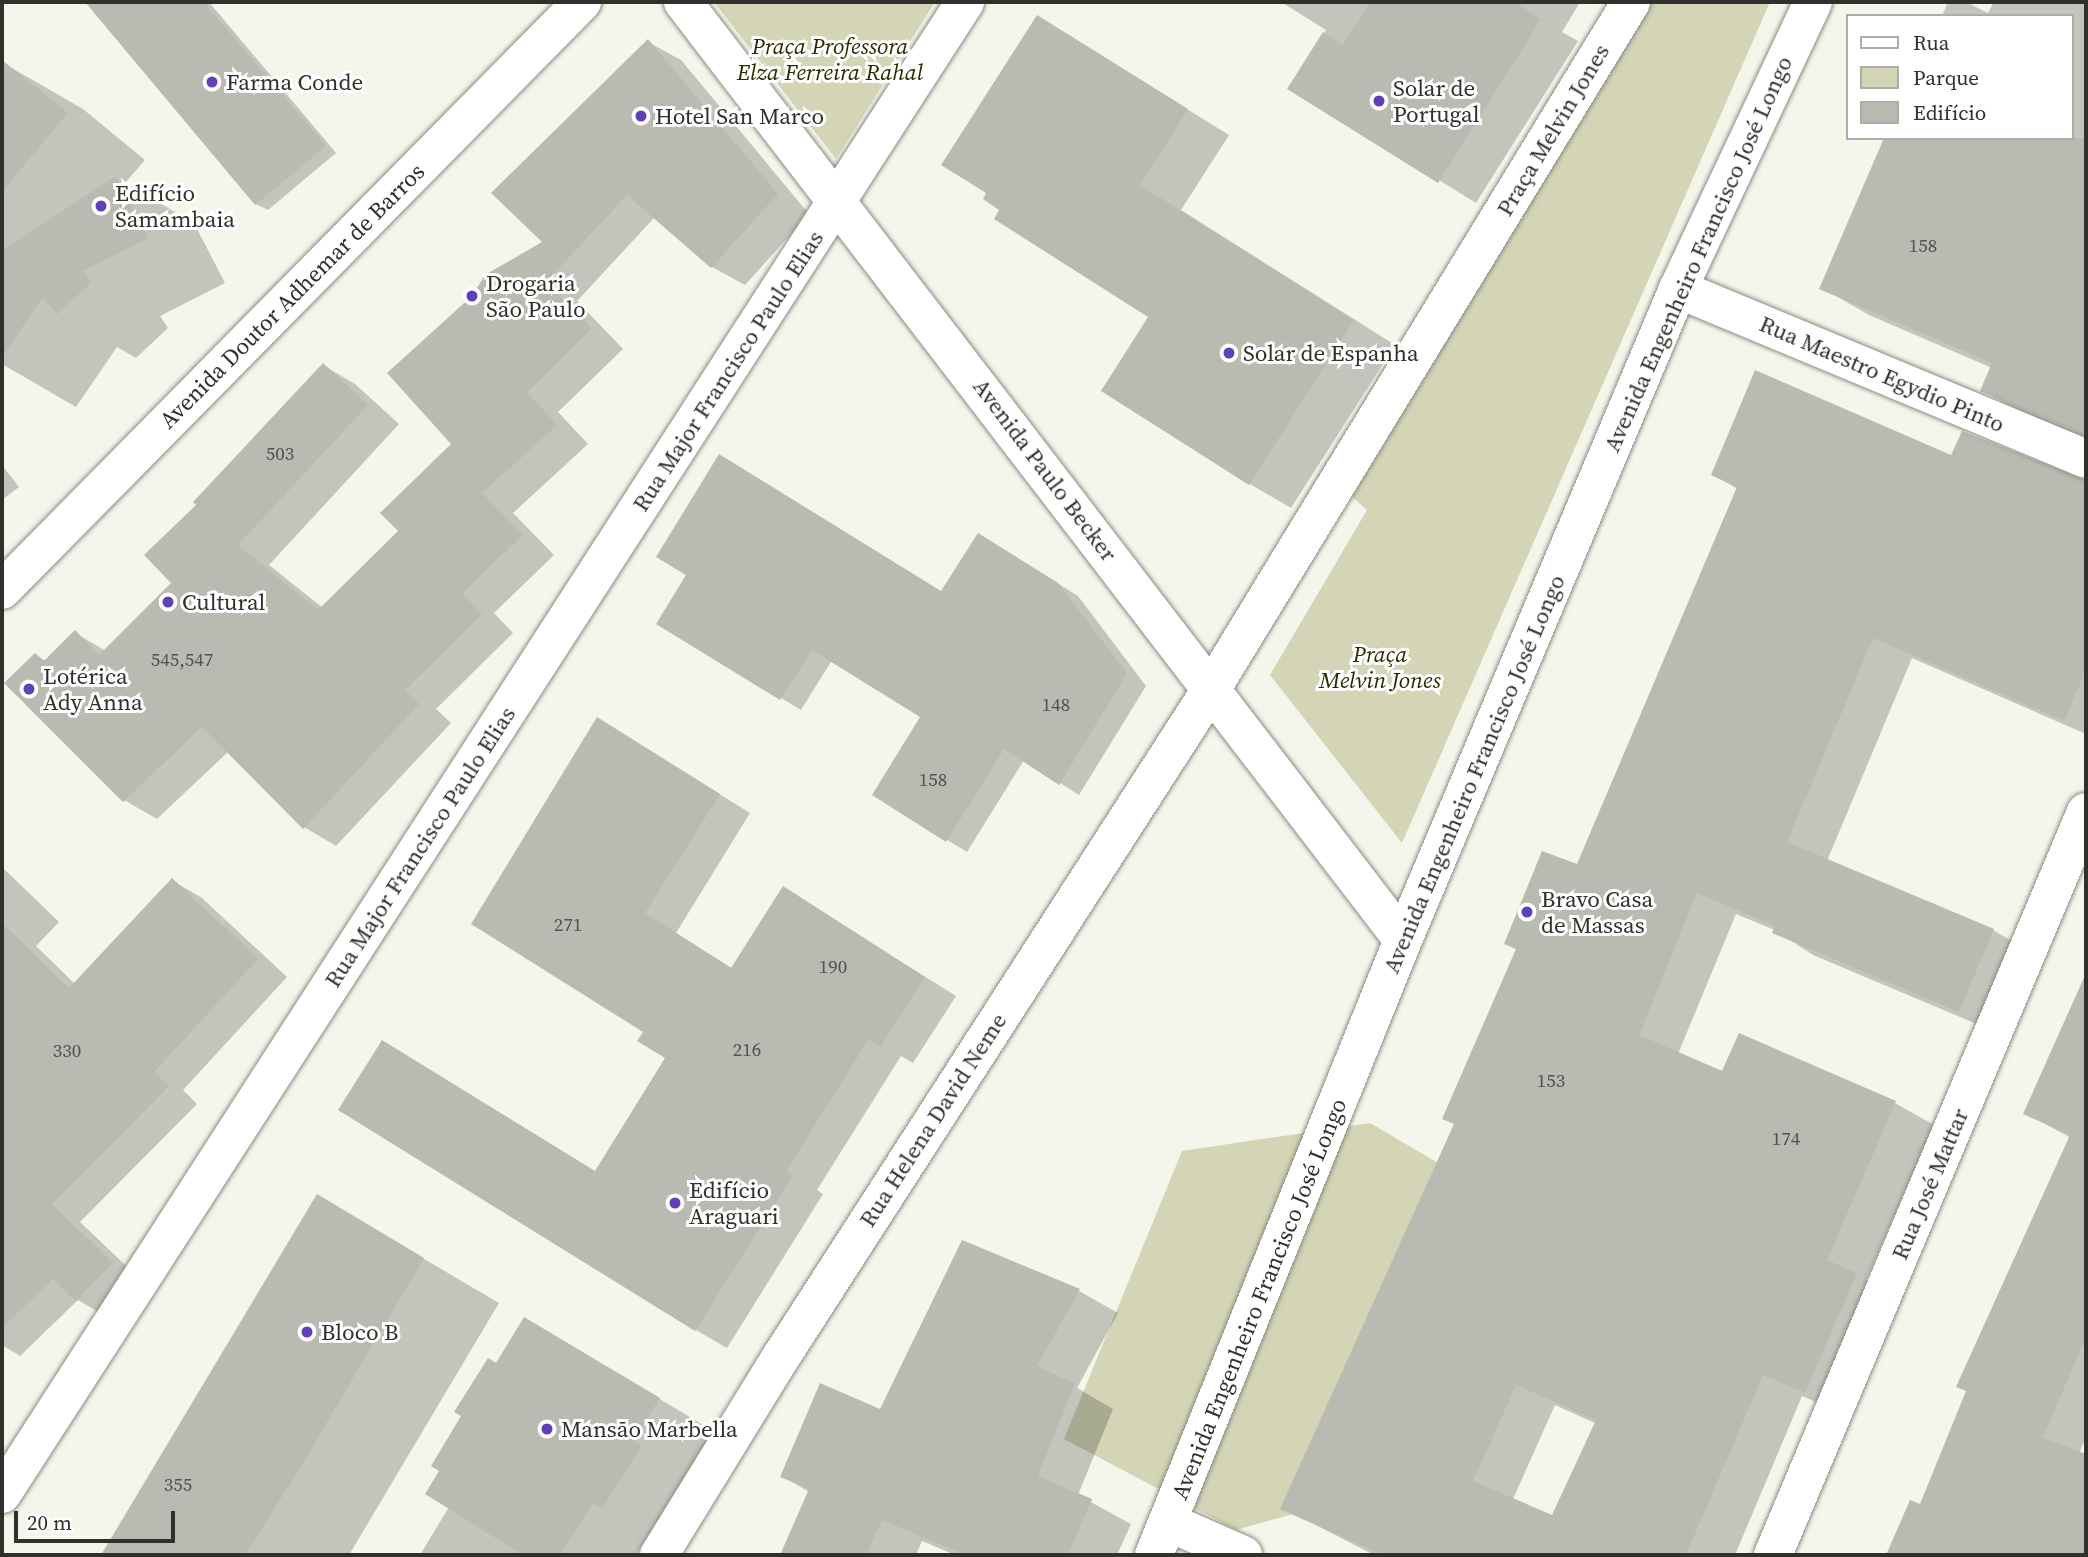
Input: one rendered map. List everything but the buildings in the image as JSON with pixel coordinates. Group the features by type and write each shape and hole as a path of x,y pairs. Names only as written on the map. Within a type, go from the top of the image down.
{"street":[{"name":"Avenida Doutor Adhemar de Barros","path":"2,590 582,2"},
{"name":"Avenida Paulo Becker","path":"683,2 838,200 1404,940"},
{"path":"838,200 965,2"},
{"name":"Praça Melvin Jones","path":"1212,688 1631,2"},
{"name":"Avenida Engenheiro Francisco José Longo","path":"1161,1539 1404,940 1678,289 1813,2"},
{"name":"Rua Major Francisco Paulo Elias","path":"2,1494 838,200"},
{"name":"Rua Maestro Egydio Pinto","path":"1678,289 2086,459"},
{"name":"Rua Helena David Neme","path":"659,1555 780,1357 1212,688"},
{"name":"Rua José Mattar","path":"1773,1555 2086,812"},
{"path":"1161,1539 1243,1555"}],"green space":[{"name":"Praça Professora Elza Ferreira Rahal","path":"714,2 935,2 836,159"},
{"name":"Praça Melvin Jones","path":"1651,2 1770,2 1402,843 1270,675 1367,510 1352,497"},
{"path":"1370,1123 1450,1170 1335,1502 1236,1530 1064,1439 1182,1151"}],"place":[{"name":"Farma Conde","path":"212,82"},
{"name":"Solar de Portugal","path":"1379,101"},
{"name":"Hotel San Marco","path":"641,116"},
{"name":"Edifício Samambaia","path":"101,206"},
{"name":"Drogaria São Paulo","path":"472,296"},
{"name":"Solar de Espanha","path":"1229,353"},
{"name":"Cultural","path":"168,602"},
{"name":"Lotérica Ady Anna","path":"29,689"},
{"name":"Bravo Casa de Massas","path":"1527,912"},
{"name":"Edifício Araguari","path":"675,1203"},
{"name":"Bloco B","path":"307,1332"},
{"name":"Mansāo Marbella","path":"547,1429"}]}
